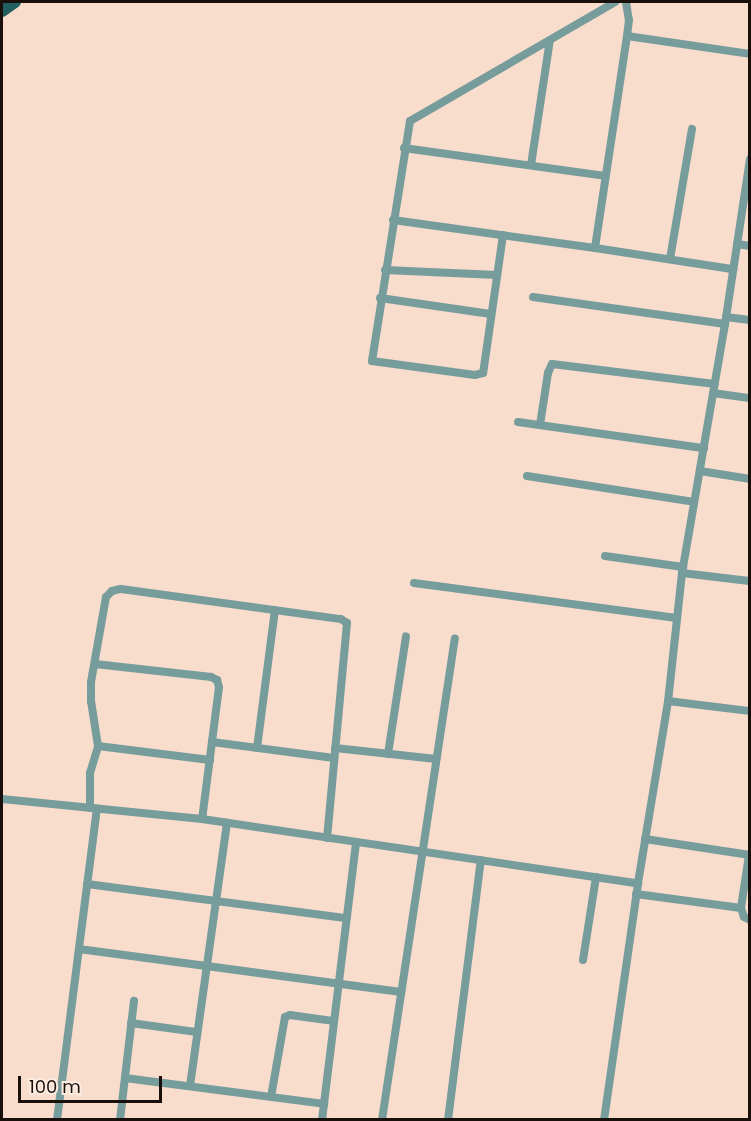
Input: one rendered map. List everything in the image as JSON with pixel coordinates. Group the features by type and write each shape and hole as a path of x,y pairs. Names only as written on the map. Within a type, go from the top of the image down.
{"main road":[{"path":"2,11 15,2"}],"street":[{"path":"503,235 483,372 475,375 377,364 372,361 370,357 408,127 415,118 615,2"},
{"path":"595,248 604,176 627,36 626,2"},
{"path":"627,36 750,54"},
{"path":"531,165 550,40"},
{"path":"670,259 692,129"},
{"path":"404,147 604,176"},
{"path":"604,1119 636,894 668,701 682,570 714,389 750,159"},
{"path":"393,220 733,269"},
{"path":"737,244 750,246"},
{"path":"385,270 497,275"},
{"path":"532,297 725,321 750,321"},
{"path":"380,298 491,314"},
{"path":"540,425 548,373 552,364 714,389 750,398"},
{"path":"518,422 704,448"},
{"path":"700,471 750,480"},
{"path":"527,476 694,501"},
{"path":"604,555 750,581"},
{"path":"414,583 677,618"},
{"path":"57,1119 87,884 93,809 90,773 98,746 91,701 102,611 106,597 112,591 121,589 341,619 347,623 327,838"},
{"path":"257,748 275,610"},
{"path":"388,754 406,636"},
{"path":"382,1119 455,639"},
{"path":"95,664 211,676 217,680 219,687 202,819"},
{"path":"668,701 750,711"},
{"path":"212,742 334,758"},
{"path":"98,746 210,760"},
{"path":"335,748 436,759"},
{"path":"2,799 226,822 638,883"},
{"path":"190,1086 226,822"},
{"path":"645,839 749,855 741,908 744,917 750,920"},
{"path":"322,1119 356,842"},
{"path":"448,1119 481,860"},
{"path":"583,960 596,877"},
{"path":"87,884 346,918"},
{"path":"636,894 741,908"},
{"path":"79,949 401,992"},
{"path":"120,1119 134,1001"},
{"path":"271,1097 285,1017 290,1015 333,1021"},
{"path":"131,1023 197,1032"},
{"path":"125,1078 324,1104"}]}
